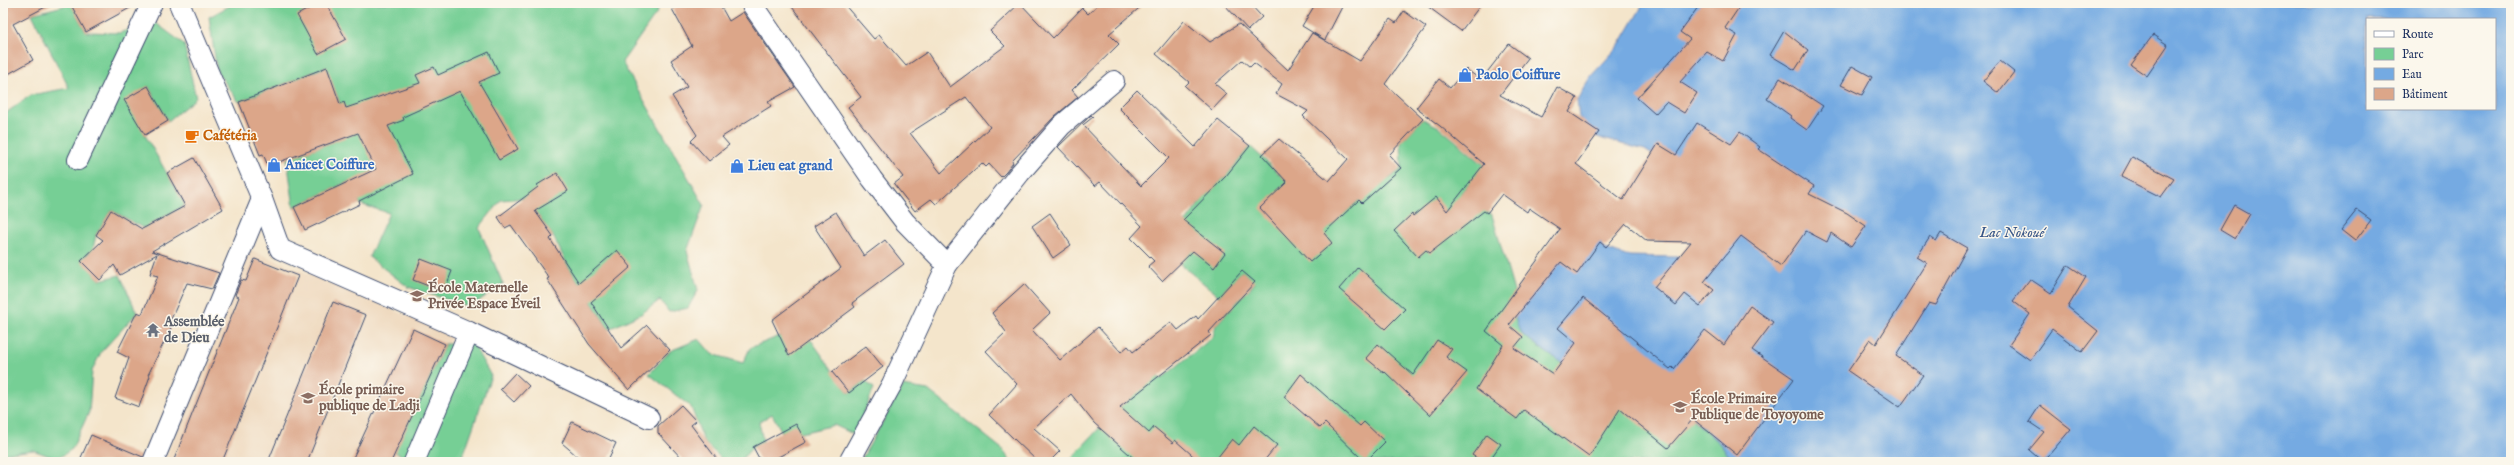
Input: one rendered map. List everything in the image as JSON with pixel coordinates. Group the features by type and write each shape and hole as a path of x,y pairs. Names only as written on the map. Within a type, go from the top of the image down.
{"street":[{"path":"78,160 152,3"},
{"path":"179,3 262,199 280,249 469,332 649,418"},
{"path":"751,3 872,178 905,222 947,265"},
{"path":"849,462 892,384 947,265 1020,173 1062,125 1114,81"},
{"path":"153,462 262,199"},
{"path":"414,462 469,332"}],"shaded area":[{"name":"École primaire publique de Ladji","path":"249,249 452,335 399,462 165,462"}],"green space":[{"path":"235,3 661,3 656,14 622,62 704,205 687,251 698,290 688,308 669,312 660,300 641,314 609,329 568,266 553,236 525,198 501,200 479,228 503,284 470,307 408,287 369,257 389,213 360,204 350,181 294,207 287,159 356,133 339,101 326,67 239,102 217,72 209,17"},
{"path":"71,4 86,32 119,33 153,21 184,44 196,98 168,121 148,86 145,135 185,205 144,228 111,210 96,235 93,249 81,260 100,280 120,275 137,313 101,352 92,371 89,412 72,449 57,459 33,450 3,454 3,115 31,95 69,88 32,14"},
{"path":"1423,119 1439,127 1484,165 1461,193 1492,215 1515,295 1537,346 1589,379 1644,375 1719,443 1734,462 1068,462 1117,409 1135,395 1130,383 1147,369 1161,379 1213,337 1216,325 1255,283 1242,271 1219,296 1180,264 1166,249 1202,200 1226,176 1250,146 1332,225 1357,202 1402,169 1401,142"},
{"path":"780,336 811,340 849,393 865,381 874,388 855,435 834,425 801,433 782,432 772,414 759,422 763,441 753,447 739,462 725,462 704,442 691,407 649,374 670,351 699,339 712,354 743,363 750,348"},
{"path":"445,344 473,344 491,376 463,456 475,462 416,462 395,452"},
{"path":"903,386 928,390 1002,449 1011,462 860,462"}],"water":[{"name":"Lac Nokoué","path":"1644,3 2511,3 2511,462 1734,462 1719,443 1644,375 1589,379 1550,355 1523,335 1517,324 1514,313 1515,295 1596,237 1605,249 1626,256 1677,257 1691,252 1708,242 1688,179 1645,150 1606,140 1590,134 1579,117 1577,100 1590,77 1618,47"}],"building":[{"path":"3,3 53,3 13,24 33,60 3,77"},
{"path":"70,3 139,3 86,32"},
{"path":"320,3 326,3 346,39 318,54 297,15"},
{"path":"684,3 719,3 729,21 743,12 795,87 768,102 771,106 722,137 729,145 709,161 691,141 697,135 672,96 687,87 671,60 692,46 672,9"},
{"path":"789,3 843,3 874,39 879,35 906,66 927,52 950,87 1005,46 990,31 1020,3 1053,38 1082,8 1088,14 1100,3 1145,3 1109,34 1119,44 1072,90 1078,97 1055,116 1012,161 1013,163 1001,177 989,164 986,167 982,163 936,204 931,199 915,211 894,184 903,177 848,107 861,97","holes":["966,97 990,127 941,173 910,133"]},
{"path":"1223,3 1249,3 1262,17 1248,30"},
{"path":"1316,3 1344,3 1325,40 1302,26"},
{"path":"1423,3 1482,3 1461,31"},
{"path":"1701,3 1742,3 1725,28 1737,35 1723,61 1707,52 1680,82 1697,93 1684,113 1666,102 1655,114 1637,98 1690,39 1680,32"},
{"path":"1404,11 1426,27 1385,84 1423,119 1389,155 1401,168 1362,203 1359,200 1324,233 1332,243 1310,262 1260,208 1287,182 1262,155 1279,139 1329,181 1348,159 1303,116 1308,111 1276,94 1282,84 1254,63 1250,67 1242,60 1215,84 1227,94 1212,110 1185,86 1189,82 1156,54 1184,21 1210,42 1239,24 1288,70 1312,33 1360,61 1390,19 1396,23"},
{"path":"1784,31 1808,50 1795,70 1770,55"},
{"path":"2153,35 2168,45 2147,76 2131,65"},
{"path":"1509,44 1528,58 1500,95 1541,117 1557,87 1577,98 1569,112 1599,132 1576,164 1623,200 1658,144 1676,155 1697,123 1731,144 1740,132 1760,147 1758,149 1814,186 1809,194 1847,213 1866,226 1851,247 1831,233 1827,242 1806,231 1781,266 1741,236 1704,282 1714,290 1700,306 1685,294 1676,305 1654,287 1691,242 1647,241 1626,224 1606,247 1600,242 1577,274 1561,262 1509,325 1523,337 1514,348 1553,374 1576,343 1558,328 1583,298 1670,369 1672,367 1674,369 1705,330 1724,345 1750,306 1773,322 1752,350 1794,379 1737,455 1693,419 1668,448 1620,409 1589,457 1524,410 1517,419 1476,389 1503,345 1486,331 1560,229 1529,208 1527,212 1502,194 1487,213 1484,211 1430,253 1426,250 1418,257 1394,231 1412,214 1413,216 1436,197 1447,211 1484,164 1440,126 1416,108 1439,79 1450,88 1466,69 1481,80"},
{"path":"489,52 499,73 479,82 518,149 499,160 460,91 403,117 404,120 388,126 413,174 359,201 360,204 305,230 294,207 376,169 358,133 268,166 263,154 260,155 239,102 327,67 340,104 344,102 346,108 420,83 416,75 434,67 438,75"},
{"path":"2000,61 2014,72 1998,93 1983,81"},
{"path":"1852,66 1872,77 1862,95 1841,85"},
{"path":"1780,78 1823,106 1807,130 1790,118 1791,116 1767,99"},
{"path":"148,86 168,121 145,135 124,100"},
{"path":"1137,90 1195,147 1218,120 1250,146 1226,176 1183,220 1225,253 1214,268 1193,251 1162,281 1148,266 1154,261 1131,238 1142,226 1100,182 1095,186 1058,147 1091,115 1093,117 1083,125 1141,186 1169,158 1119,108"},
{"path":"2132,157 2174,179 2161,197 2121,177"},
{"path":"194,158 223,209 152,251 219,273 212,289 187,283 168,326 171,328 148,375 150,376 139,407 115,398 129,358 117,352 137,312 142,314 158,276 150,274 157,254 120,275 114,265 100,280 81,261 103,240 96,235 111,210 142,229 185,206 167,173"},
{"path":"557,173 568,191 535,211 553,236 550,239 579,283 617,250 631,267 591,302 621,348 647,325 670,350 629,390 589,344 547,279 549,278 511,225 505,228 498,217 538,187 537,185"},
{"path":"2234,205 2250,214 2235,239 2220,230"},
{"path":"2357,210 2371,220 2355,241 2341,230"},
{"path":"836,212 864,256 885,240 904,264 852,303 855,307 789,356 772,320 841,268 814,226"},
{"path":"1050,213 1071,245 1053,258 1032,226"},
{"path":"1941,233 1967,248 1936,305 1929,303 1896,356 1923,375 1900,407 1848,371 1870,339 1876,344 1927,263 1917,257 1930,237 1936,241"},
{"path":"255,259 298,276 222,462 173,462 239,297 235,295 241,280 246,281"},
{"path":"421,259 452,271 444,292 413,280"},
{"path":"2068,265 2086,277 2068,307 2098,331 2082,352 2052,329 2030,360 2009,345 2030,314 2013,301 2030,279 2051,293"},
{"path":"1358,267 1405,309 1385,329 1339,289"},
{"path":"1242,271 1255,282 1209,332 1211,335 1120,407 1149,433 1154,427 1173,443 1175,440 1200,462 1138,462 1094,423 1071,394 1034,428 1060,451 1049,462 1038,462 989,415 1017,384 986,351 1006,332 992,313 1024,284 1050,313 1032,330 1060,360 1098,327 1121,352 1128,346 1133,352 1171,322 1178,330 1196,316 1198,319"},
{"path":"333,302 366,315 307,462 268,462"},
{"path":"413,329 445,344 391,462 351,462"},
{"path":"1437,340 1452,349 1446,357 1467,372 1430,415 1385,372 1384,373 1366,358 1378,344 1413,375"},
{"path":"866,346 883,367 849,393 832,372"},
{"path":"515,373 529,386 514,402 500,389"},
{"path":"1301,374 1360,426 1364,422 1385,442 1365,462 1325,423 1320,428 1284,397"},
{"path":"681,405 696,421 691,425 719,462 685,462 658,433 658,426"},
{"path":"2040,405 2071,429 2043,462 2029,450 2044,432 2029,422"},
{"path":"572,422 616,443 607,462 584,462 562,443"},
{"path":"796,424 806,442 769,462 761,462 753,447"},
{"path":"1254,426 1277,445 1263,462 1214,462 1232,439 1239,445"},
{"path":"1487,434 1501,444 1488,462 1483,462 1472,455"},
{"path":"91,435 143,457 142,462 79,462"}],"place":[{"name":"Paolo Coiffure","path":"1465,75"},
{"name":"Cafétéria","path":"192,136"},
{"name":"Anicet Coiffure","path":"274,165"},
{"name":"Lieu eat grand","path":"737,166"},
{"name":"École Maternelle Privée Espace Éveil","path":"417,296"},
{"name":"Assemblée de Dieu","path":"153,330"},
{"name":"École primaire publique de Ladji","path":"308,398"},
{"name":"École Primaire Publique de Toyoyome","path":"1680,407"}]}
